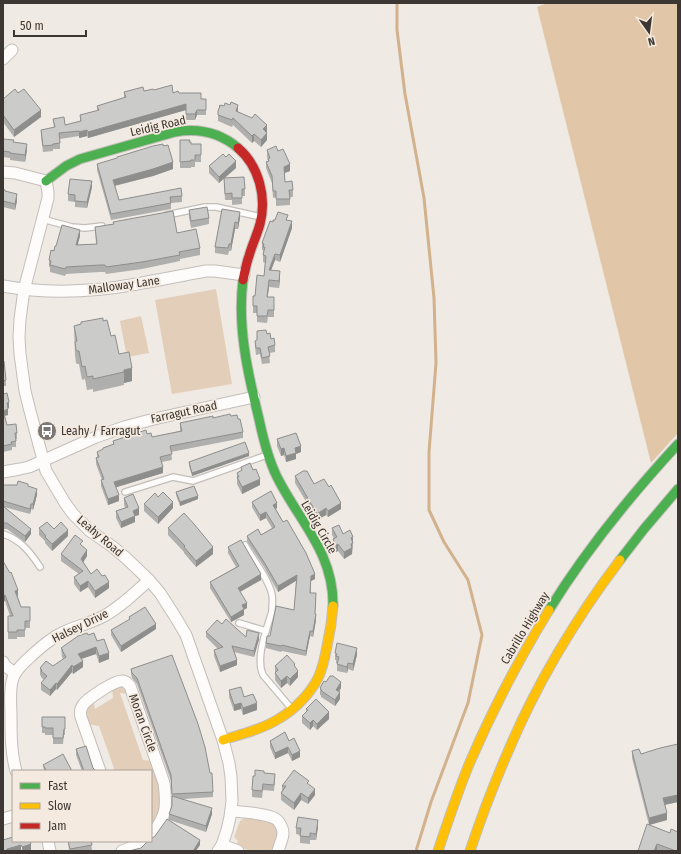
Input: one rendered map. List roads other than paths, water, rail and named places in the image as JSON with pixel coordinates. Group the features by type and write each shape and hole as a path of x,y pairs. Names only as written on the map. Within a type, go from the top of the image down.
{"main road":[{"name":"Leidig Road","path":"46,181 59,170 80,159 180,131 204,131 226,139 236,146 250,161 256,171 262,191 263,202 261,217 248,257 244,275"},
{"name":"Leidig Circle","path":"223,740 276,721 301,702 318,678 323,666 333,616 334,592 325,560 279,481 268,454 254,397 242,326 241,314 244,275"},
{"name":"Cabrillo Highway","path":"438,851 457,796 481,737 508,680 540,624 574,571 608,525 640,486 678,444"},
{"path":"470,851 487,800 512,742 529,706 556,657 589,604 617,564 642,531 678,489"}],"street":[{"path":"3,59 12,50"},
{"path":"3,172 15,173 46,181"},
{"name":"Leahy Road","path":"46,181 48,192 24,290 19,338 22,373 27,398 46,471 73,514 90,531 113,547 149,580 164,600 186,635 223,740 229,763 232,791 231,810 227,830 220,848"},
{"name":"Malloway Lane","path":"3,286 24,290 105,289 135,285 206,271 244,275"},
{"name":"Farragut Road","path":"3,472 20,469 44,461 96,437 154,418 254,397"},
{"name":"Halsey Drive","path":"15,673 46,642 55,636 105,615 129,598 149,580"},
{"path":"3,662 5,666 15,673 12,679 11,687 11,723 12,753 16,770"},
{"name":"Moran Circle","path":"100,770 81,717 81,708 86,702 112,684 117,681 123,681 130,686 164,783 166,805 164,815 152,833"},
{"path":"231,810 274,817 283,831 278,851"},
{"path":"125,847 139,842"},
{"path":"220,848 238,851"}],"lane":[{"path":"161,216 205,207 216,207 261,217"},
{"path":"42,219 72,227 85,228 110,225"},
{"path":"125,492 173,477 193,481 268,454"},
{"path":"3,534 17,541 25,548 40,567"},
{"path":"245,545 271,589 273,596 272,611 260,657 261,670 263,675 292,710"},
{"path":"238,623 266,631"}],"waterway":[{"path":"397,3 397,30 405,94 424,198 434,298 436,363 429,452 429,510 444,542 468,580 482,635 468,703 431,802 416,851"}],"place":[{"name":"Leahy / Farragut","path":"47,431"}]}
